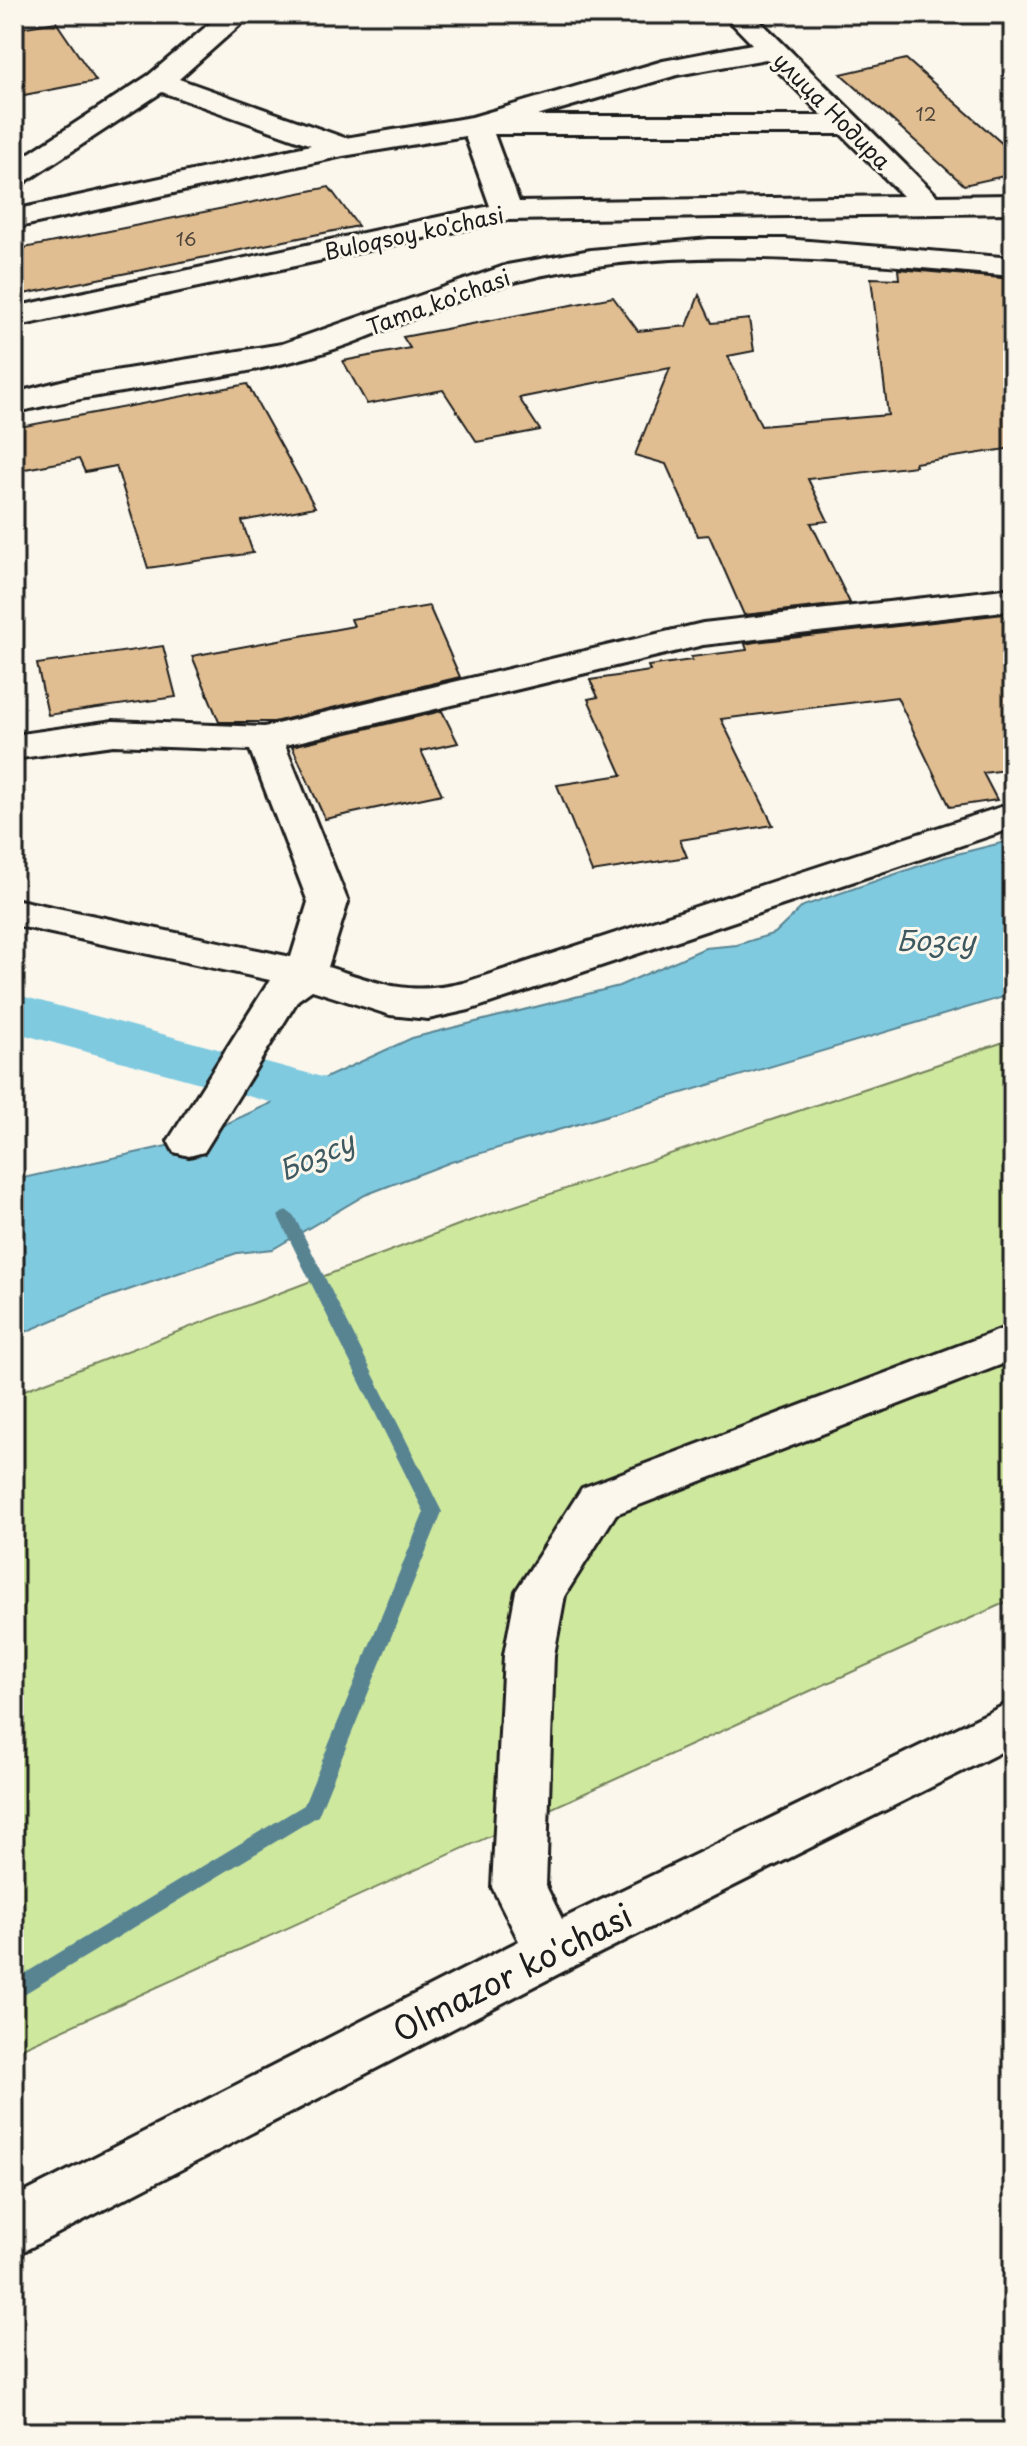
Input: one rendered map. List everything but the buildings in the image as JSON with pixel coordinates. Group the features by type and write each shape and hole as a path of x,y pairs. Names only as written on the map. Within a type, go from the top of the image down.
{"street":[{"path":"14,176 159,81 238,14"},
{"name":"улица Нодира","path":"737,14 929,205"},
{"path":"14,219 343,147 476,125 673,67 772,49"},
{"path":"673,67 694,127"},
{"path":"159,81 343,147"},
{"path":"476,125 849,125"},
{"path":"476,125 507,211"},
{"name":"Buloqsoy ko'chasi","path":"14,317 507,211 1013,204"},
{"name":"Tama ko'chasi","path":"14,403 77,387 288,353 507,274 591,259 709,248 785,248 1013,267"},
{"path":"14,747 113,733 264,739 703,634 1013,599"},
{"path":"189,1141 295,982 328,902 264,739"},
{"path":"14,912 295,982 390,1001 428,1005 469,996 1013,815"},
{"path":"551,1951 519,1887 529,1655 541,1591 599,1501 1013,1342"},
{"name":"Olmazor ko'chasi","path":"14,2228 551,1951 1013,1722"}],"green space":[{"path":"1013,1039 1013,1599 14,2052 14,1394 461,1224"}],"water":[{"name":"Бозсу","path":"1013,840 1013,994 451,1162 365,1195 273,1249 237,1253 102,1299 14,1337 14,1180 189,1141 412,1038 619,986 705,948 737,945 775,933 803,906 945,857"}],"waterway":[{"path":"14,1013 376,1111"},
{"path":"14,1991 311,1810 433,1512 286,1216"}]}
